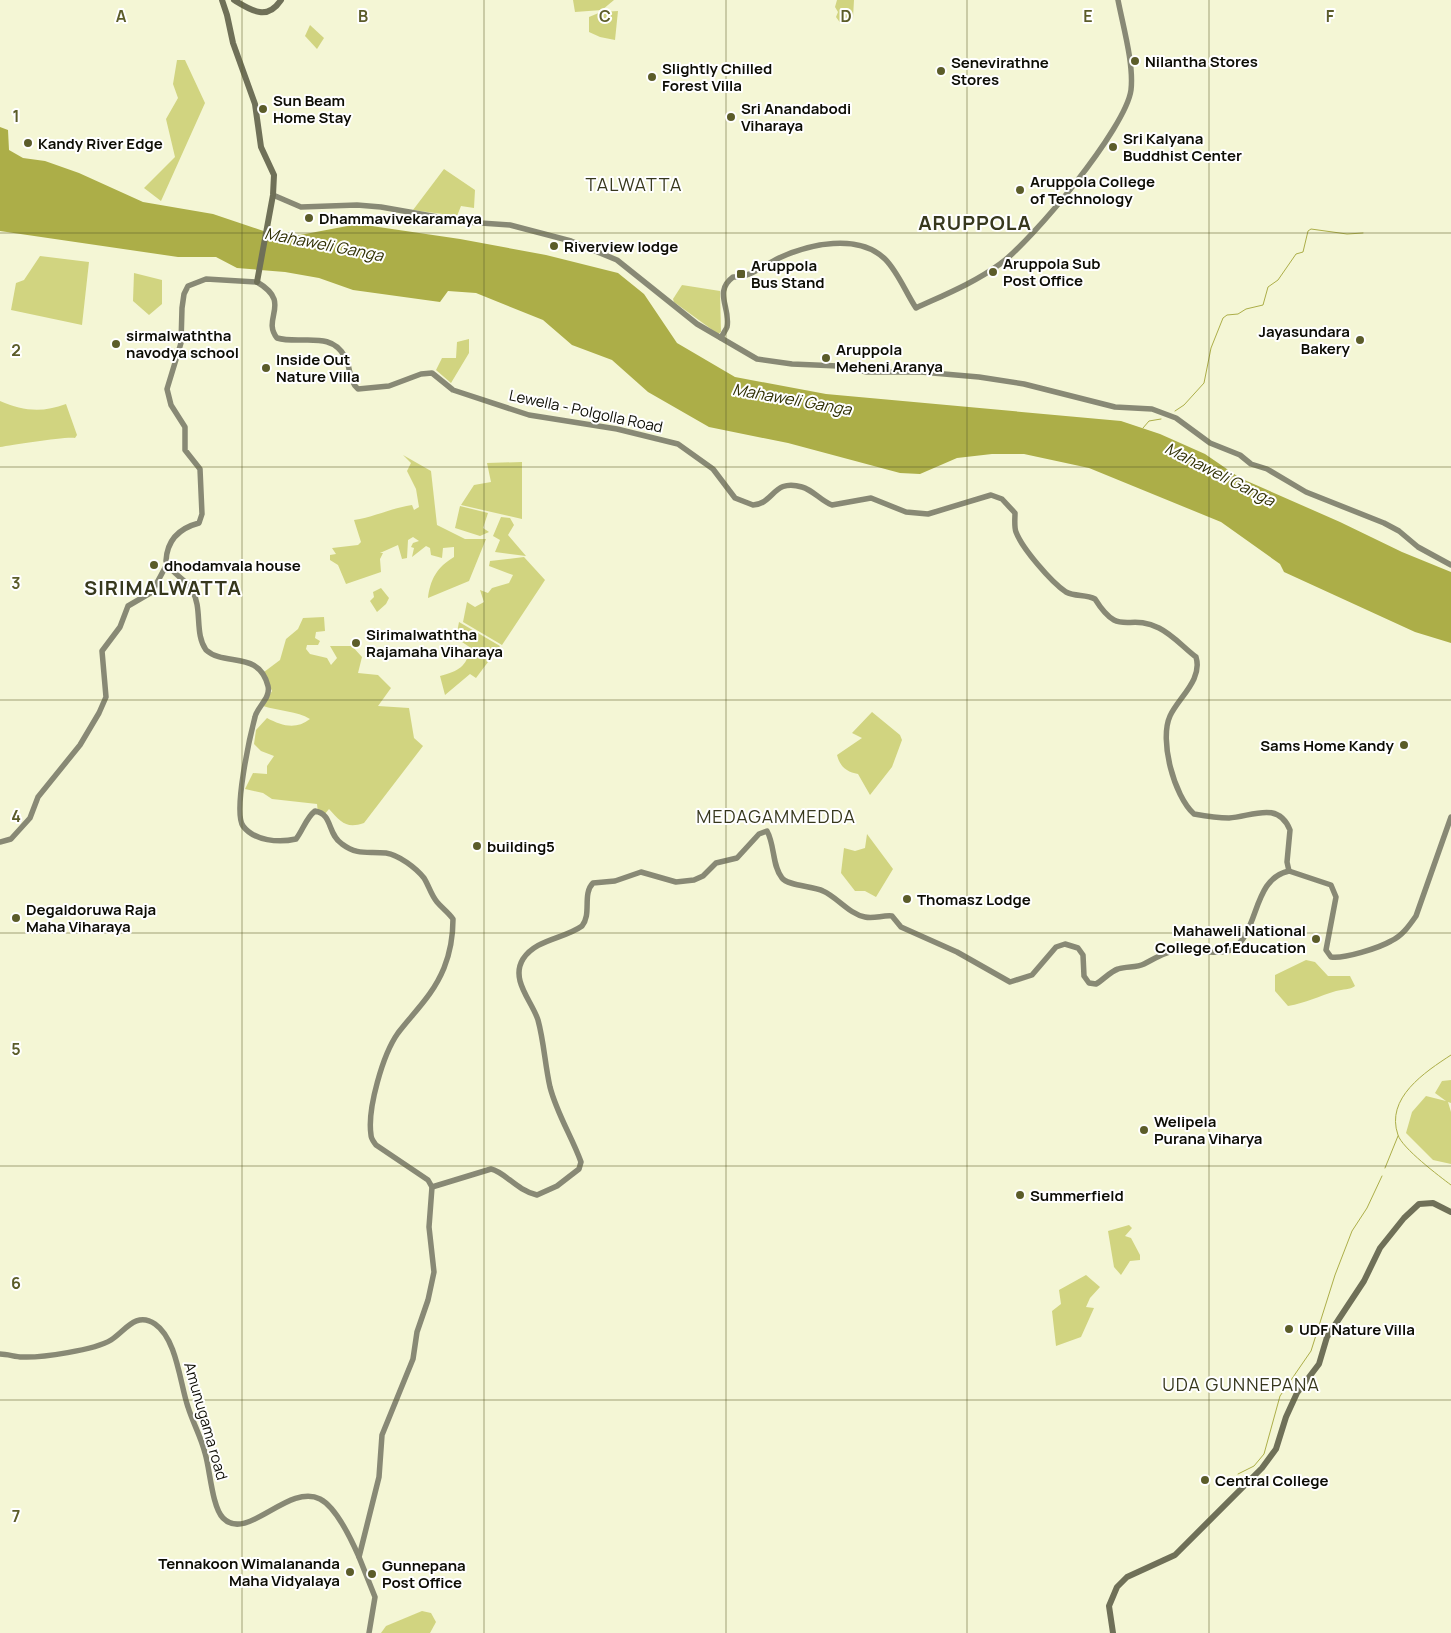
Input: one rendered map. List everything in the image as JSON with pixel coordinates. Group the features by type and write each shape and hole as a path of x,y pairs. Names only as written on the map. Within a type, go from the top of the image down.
{"main road":[{"path":"222,0 232,43 255,104 261,148 274,172 273,195 257,279"},
{"path":"234,0 265,13 272,11 281,0"},
{"path":"1113,1633 1109,1606 1117,1587 1127,1577 1175,1555 1272,1456 1294,1400 1319,1364 1327,1337 1364,1281 1380,1248 1395,1228 1422,1203 1432,1203 1451,1212"}],"street":[{"path":"721,338 727,327 723,293 727,281 733,277 742,277 778,258 803,248 840,244 868,248 887,261 916,308 973,280 1009,256 1081,177 1096,156 1128,101 1131,90 1130,69 1118,0"},
{"path":"273,195 301,207 357,205 381,208 466,222 510,225 571,241 616,260 697,324 757,359 792,364 838,366 867,372 921,372 979,377 1024,384 1115,407 1152,409 1176,418 1210,443 1240,455 1251,464 1267,470 1306,492 1384,523 1399,531 1418,547 1451,565"},
{"path":"0,842 11,839 30,818 38,797 80,744 106,697 102,651 120,627 128,606 152,592 167,564 166,552 177,533 184,527 198,523 202,514 200,470 185,450 185,427 171,405 167,389 181,343 184,294 188,286 206,279 257,279"},
{"name":"Lewella - Polgolla Road","path":"257,279 275,300 272,327 277,338 289,341 323,340 332,342 344,354 351,378 358,390 389,386 427,372 432,373 453,390 529,415 655,437 678,444 701,459 720,476 731,495 753,505 762,502 775,490 786,485 804,487 832,505 871,498 914,513 928,514 991,495 1002,499 1015,513 1015,531 1019,538 1040,568 1067,593 1095,599 1108,617 1114,621 1157,627 1174,637 1196,657 1198,662 1192,683 1171,714 1167,727 1169,762 1178,787 1194,814 1228,818 1267,811 1279,816 1290,830 1288,871"},
{"path":"167,564 188,585 194,595 198,605 200,635 206,650 222,658 246,660 261,674 268,685 268,692 255,715 242,778 240,810 242,825 256,836 283,842 296,839 309,816 314,811 323,812 328,818 332,833 339,842 348,848 365,854 387,853 410,865 423,878 437,902 453,919 452,936 444,967 431,992 416,1014 398,1033 390,1047 381,1072 371,1116 371,1137 376,1145 426,1177 432,1187 429,1227 434,1272 428,1300 417,1332 413,1359 382,1435 379,1477 359,1557 375,1597 369,1633"},
{"path":"432,1187 491,1169 496,1170 517,1187 537,1195 557,1186 579,1169 581,1162 560,1116 550,1085 537,1015 522,989 519,972 522,960 535,948 582,926 586,919 588,891 593,883 615,881 641,872 676,882 694,880 703,876 716,863 737,858 758,834 767,831 772,840 777,867 782,879 811,886 824,892 864,917 892,916 901,927 956,952 1010,982 1032,975 1056,948 1065,944 1078,948 1084,955 1084,976 1089,983 1096,984 1117,969 1144,964 1168,952 1180,950 1228,951 1240,943 1268,882 1282,872 1288,871 1331,885 1336,897 1326,950 1331,956 1335,958 1353,954 1391,941 1410,925 1416,916 1451,818"},
{"name":"Amunugama road","path":"0,1354 22,1357 50,1357 110,1341 131,1323 142,1319 155,1324 166,1336 173,1353 188,1408 205,1452 214,1496 223,1518 235,1525 246,1524 284,1503 306,1495 321,1499 336,1514 359,1557"}],"green space":[{"path":"573,0 614,0 602,10 575,12"},
{"path":"837,0 854,0 853,18 841,24 836,17 838,12 835,7"},
{"path":"618,11 615,40 600,37 589,32 589,17 601,12"},
{"path":"310,25 324,38 317,49 305,36"},
{"path":"177,60 185,60 205,103 161,201 144,188 175,157 166,119 178,98 173,84"},
{"path":"444,169 475,190 474,208 461,206 457,216 413,210"},
{"path":"40,256 89,262 82,325 11,310 16,283 24,280"},
{"path":"134,273 162,280 162,304 149,315 133,301"},
{"path":"682,285 720,291 721,332 718,334 674,302 673,299"},
{"path":"469,339 469,353 451,383 436,370 442,358 456,358 457,342"},
{"path":"0,401 33,410 49,409 66,404 77,435 75,438 51,439 0,447"},
{"path":"403,455 431,471 437,525 465,539 486,539 469,581 428,598 435,574 454,557 454,547 443,548 442,558 431,555 430,548 426,546 412,557 414,548 411,547 413,543 419,541 413,537 408,540 407,558 402,559 398,545 380,553 383,553 380,559 381,572 346,584 338,565 330,560 330,555 336,554 332,548 358,545 361,542 354,520 404,506 412,505 414,510 419,507 416,489 407,471 411,463"},
{"path":"522,462 522,519 461,505 474,485 491,482 487,463"},
{"path":"460,506 488,513 483,528 489,532 480,536 455,528"},
{"path":"501,517 510,518 514,525 508,535 526,556 495,552 500,540 493,536"},
{"path":"524,557 545,580 502,645 463,622 467,602 475,607 484,602 480,590 488,593 492,588 509,583 513,575 489,566 490,561"},
{"path":"381,588 389,598 386,604 377,612 370,601 374,597 373,592"},
{"path":"324,617 325,631 316,632 315,638 320,641 318,645 307,645 306,649 310,654 327,658 331,665 337,658 330,646 352,646 362,657 358,673 378,675 391,688 378,706 409,708 414,738 423,746 364,823 358,825 344,823 329,809 324,815 318,813 317,804 272,799 263,793 245,789 253,773 267,774 267,766 274,756 261,751 254,744 256,730 267,718 289,726 299,725 310,719 305,716 263,706 272,691 264,672 280,660 286,639 298,629 303,618"},
{"path":"459,622 500,646 476,678 470,674 445,695 440,676 461,667 471,648 456,638"},
{"path":"872,712 900,735 902,740 892,767 870,795 858,774 850,772 845,768 840,763 837,755 862,738 852,733"},
{"path":"867,834 893,869 876,897 865,891 855,891 841,873 844,848 855,851 865,848"},
{"path":"1306,960 1315,962 1328,976 1350,976 1355,986 1288,1006 1275,991 1275,975"},
{"path":"1451,1080 1451,1103 1448,1102 1451,1112 1451,1164 1433,1160 1406,1133 1412,1112 1426,1096 1446,1101 1435,1093 1442,1081"},
{"path":"1129,1225 1132,1228 1125,1236 1131,1238 1140,1255 1140,1260 1130,1261 1121,1275 1114,1267 1108,1231"},
{"path":"1086,1275 1100,1287 1090,1298 1086,1307 1094,1308 1081,1337 1056,1346 1052,1311 1061,1304 1059,1290"},
{"path":"422,1611 431,1613 436,1622 430,1633 381,1633 386,1626"}],"water":[{"name":"Mahaweli Ganga","path":"0,127 8,130 9,150 23,158 45,161 79,173 143,202 213,214 284,238 358,224 460,239 546,255 618,273 644,294 677,343 735,377 826,394 1121,421 1160,434 1205,454 1240,478 1340,522 1402,552 1451,572 1451,643 1415,632 1284,572 1280,564 1221,522 1089,468 1024,454 992,454 957,458 920,474 900,473 788,443 709,427 648,392 612,360 572,345 543,320 476,293 448,291 440,302 353,290 319,278 285,272 237,268 216,257 178,257 0,231"}],"waterway":[{"path":"1175,411 1184,405 1204,383 1211,348 1223,318 1227,315 1238,314 1246,309 1263,305 1268,287 1278,280 1296,254 1303,252 1308,231 1311,229 1347,234 1363,233"},
{"path":"1143,428 1149,421 1161,419"},
{"path":"1451,1055 1430,1069 1410,1088 1402,1098 1397,1109 1395,1122 1398,1135 1406,1147 1451,1185"},
{"path":"1385,1168 1398,1136"},
{"path":"1238,1474 1254,1466 1264,1454 1280,1396 1311,1351 1335,1275 1352,1231 1367,1208 1382,1176"}],"place":[{"name":"Nilantha Stores","path":"1135,61"},
{"name":"Senevirathne Stores","path":"941,71"},
{"name":"Slightly Chilled Forest Villa","path":"652,77"},
{"name":"Sun Beam Home Stay","path":"263,109"},
{"name":"Sri Anandabodi Viharaya","path":"731,117"},
{"name":"Kandy River Edge","path":"28,143"},
{"name":"Sri Kalyana Buddhist Center","path":"1113,147"},
{"name":"Aruppola College of Technology","path":"1020,190"},
{"name":"Dhammavivekaramaya","path":"309,218"},
{"name":"Riverview lodge","path":"554,246"},
{"name":"Aruppola Sub Post Office","path":"993,272"},
{"name":"Aruppola Bus Stand","path":"741,274"},
{"name":"Jayasundara Bakery","path":"1360,340"},
{"name":"sirmalwaththa navodya school","path":"116,344"},
{"name":"Aruppola Meheni Aranya","path":"826,358"},
{"name":"Inside Out Nature Villa","path":"266,368"},
{"name":"dhodamvala house","path":"154,565"},
{"name":"Sirimalwaththa Rajamaha Viharaya","path":"356,643"},
{"name":"Sams Home Kandy","path":"1404,745"},
{"name":"building5","path":"477,846"},
{"name":"Thomasz Lodge","path":"907,899"},
{"name":"Degaldoruwa Raja Maha Viharaya","path":"16,918"},
{"name":"Mahaweli National College of Education","path":"1316,939"},
{"name":"Welipela Purana Viharya","path":"1144,1130"},
{"name":"Summerfield","path":"1020,1195"},
{"name":"UDF Nature Villa","path":"1289,1329"},
{"name":"Central College","path":"1205,1480"},
{"name":"Tennakoon Wimalananda Maha Vidyalaya","path":"350,1572"},
{"name":"Gunnepana Post Office","path":"372,1574"}],"district":[{"name":"TALWATTA","path":"634,184"},
{"name":"ARUPPOLA","path":"975,222"},
{"name":"SIRIMALWATTA","path":"163,587"},
{"name":"MEDAGAMMEDDA","path":"776,816"},
{"name":"UDA GUNNEPANA","path":"1241,1384"}]}
